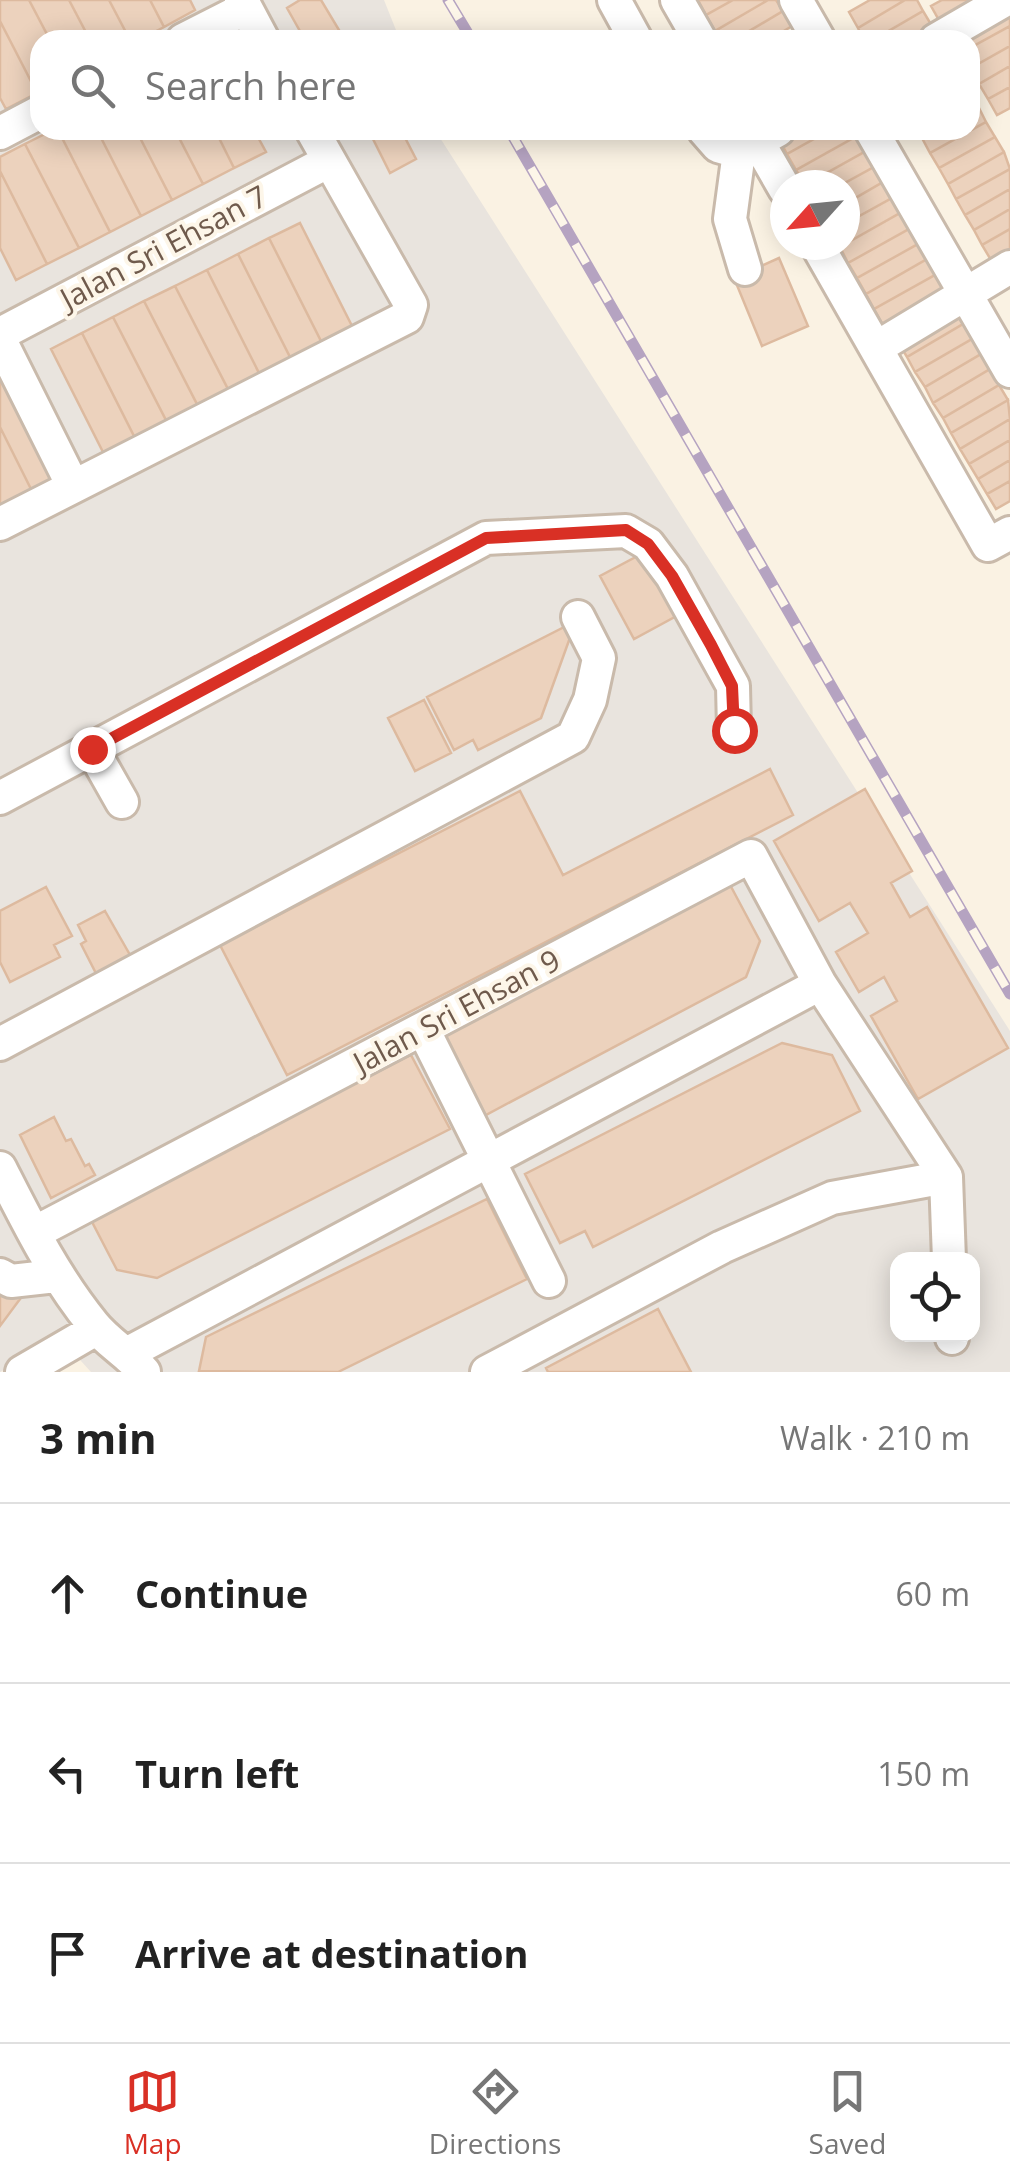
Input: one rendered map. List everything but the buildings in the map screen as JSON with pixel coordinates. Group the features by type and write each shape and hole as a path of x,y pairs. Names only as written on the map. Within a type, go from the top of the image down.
{"street":[{"path":"614,0 630,30"},
{"path":"677,0 694,30"},
{"path":"796,0 813,30"},
{"path":"953,30 1005,0"},
{"path":"200,30 243,4 257,30"},
{"path":"0,132 30,117"},
{"path":"0,524 407,317 411,305 317,140"},
{"path":"713,140 718,146 747,140"},
{"path":"745,269 730,219 756,140"},
{"path":"758,140 775,170"},
{"path":"877,140 1010,371"},
{"name":"Jalan Sri Ehsan 7","path":"0,337 329,162"},
{"path":"826,260 988,545 1010,533"},
{"path":"876,348 1010,267"},
{"path":"0,337 74,486"},
{"path":"0,798 486,538 626,530 648,544 672,576 732,686 734,730"},
{"path":"0,1044 573,736 590,700 599,658 578,617"},
{"path":"92,749 122,802"},
{"name":"Jalan Sri Ehsan 9","path":"34,1234 751,856 820,984 946,1177"},
{"path":"0,1168 56,1276 96,1329 136,1362 491,1160 820,984"},
{"path":"424,1030 549,1280"},
{"path":"487,1372 722,1247 832,1198 946,1177 949,1252"},
{"path":"0,1274 11,1281 56,1276"},
{"path":"22,1372 96,1329"}],"shaded area":[{"path":"0,0 384,0 396,30 30,30 30,140 441,140 1010,1031 1010,1372 91,1372 61,1339 0,1372"}],"railway":[{"path":"448,0 466,30"},
{"path":"515,140 1010,994"}],"route":[{"path":"92,749 486,538 626,530 648,544 672,576 711,645 732,686 734,730"}]}
